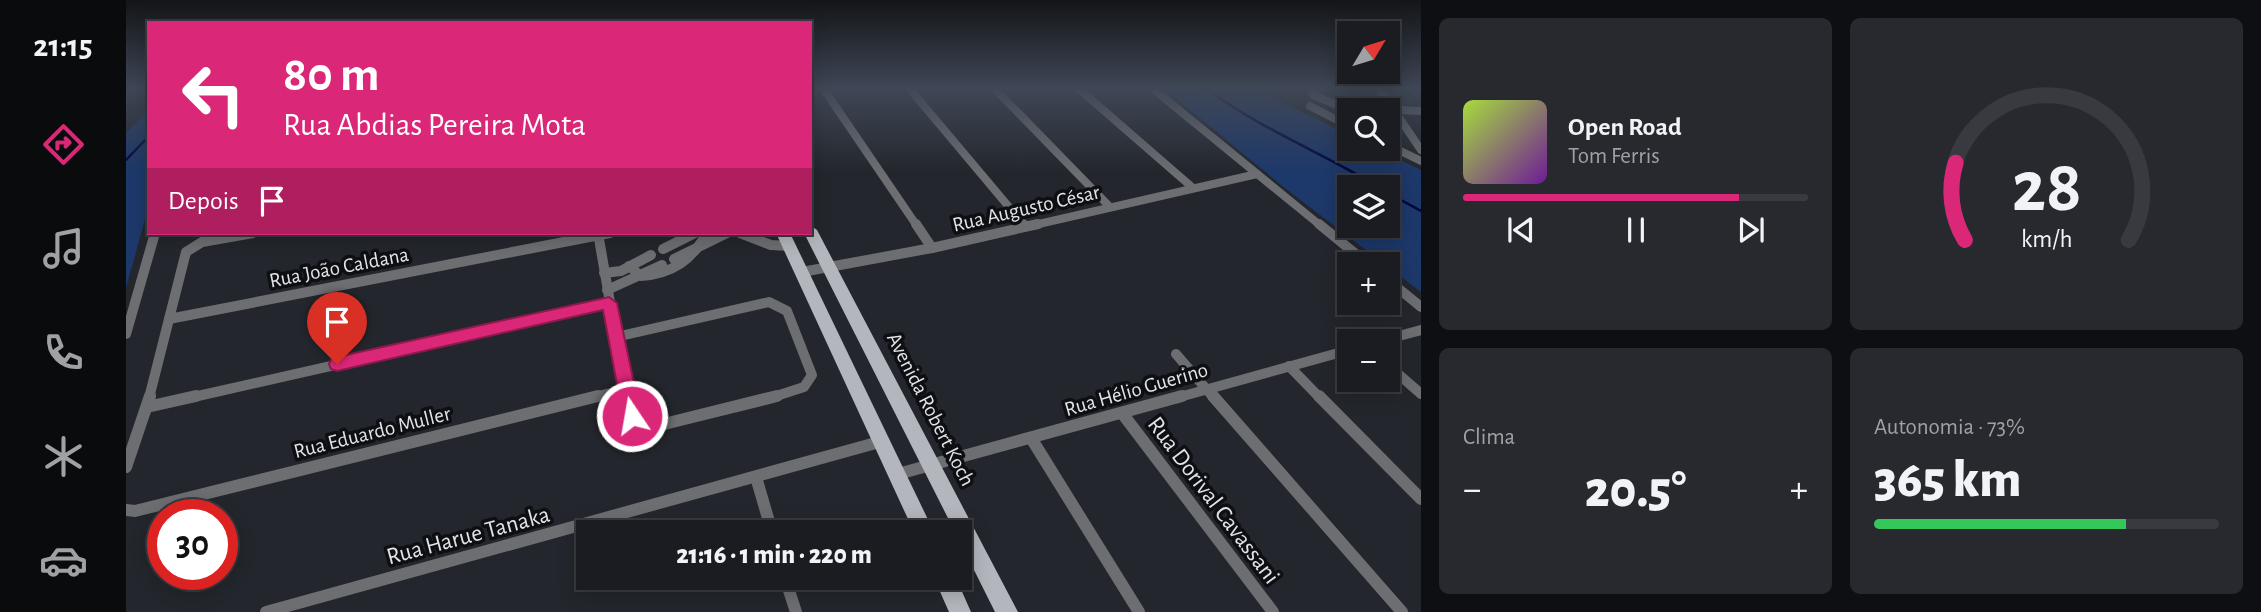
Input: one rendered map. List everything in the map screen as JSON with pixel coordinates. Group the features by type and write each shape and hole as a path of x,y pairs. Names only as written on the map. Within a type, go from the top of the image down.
{"main road":[{"name":"Avenida Robert Koch","path":"812,234 1007,612"},
{"path":"786,239 919,520"},
{"path":"950,590 960,612"}],"street":[{"path":"842,117 932,248"},
{"path":"933,117 1025,226"},
{"path":"1021,117 1110,207"},
{"path":"1111,117 1193,188"},
{"path":"1187,117 1353,252"},
{"path":"1400,119 1421,150"},
{"path":"1400,151 1421,161"},
{"name":"Rua Augusto César","path":"802,272 932,248 1257,174"},
{"path":"126,334 154,235"},
{"path":"126,467 147,407 186,251 195,245 243,235"},
{"name":"Rua João Caldana","path":"169,319 593,235"},
{"path":"598,235 609,303 632,416 642,426 656,426 792,392 810,383 812,370 787,312 769,302 616,337"},
{"path":"663,249 691,235"},
{"path":"607,290 641,276 670,272 687,262 706,235"},
{"path":"674,259 722,235"},
{"path":"746,235 771,244 786,239"},
{"path":"604,273 617,272 651,255"},
{"path":"641,276 662,265"},
{"path":"629,267 641,276"},
{"path":"1400,290 1421,307"},
{"path":"147,407 609,303"},
{"path":"1400,336 1421,330"},
{"name":"Rua Hélio Guerino","path":"898,474 1337,353"},
{"path":"1176,354 1402,612"},
{"path":"1289,366 1421,499"},
{"path":"1400,376 1421,394"},
{"name":"Rua Eduardo Muller","path":"126,510 135,511 626,389"},
{"name":"Rua Dorival Cavassani","path":"1122,413 1273,612"},
{"path":"1031,438 1139,612"},
{"name":"Rua Harue Tanaka","path":"266,612 883,441"},
{"path":"756,477 769,520"},
{"path":"789,590 796,612"}],"shaded area":[{"path":"142,117 147,117 147,212 126,288 126,133"},
{"path":"1198,117 1312,117 1337,129 1337,161 1400,160 1421,170 1421,292 1400,276 1400,252 1369,252 1350,238 1400,238 1400,175 1337,175 1337,228"}],"waterway":[{"path":"1248,117 1358,175"},
{"path":"126,160 147,138"},
{"path":"1400,200 1421,211"}],"route":[{"path":"337,364 609,303 632,416"}]}
